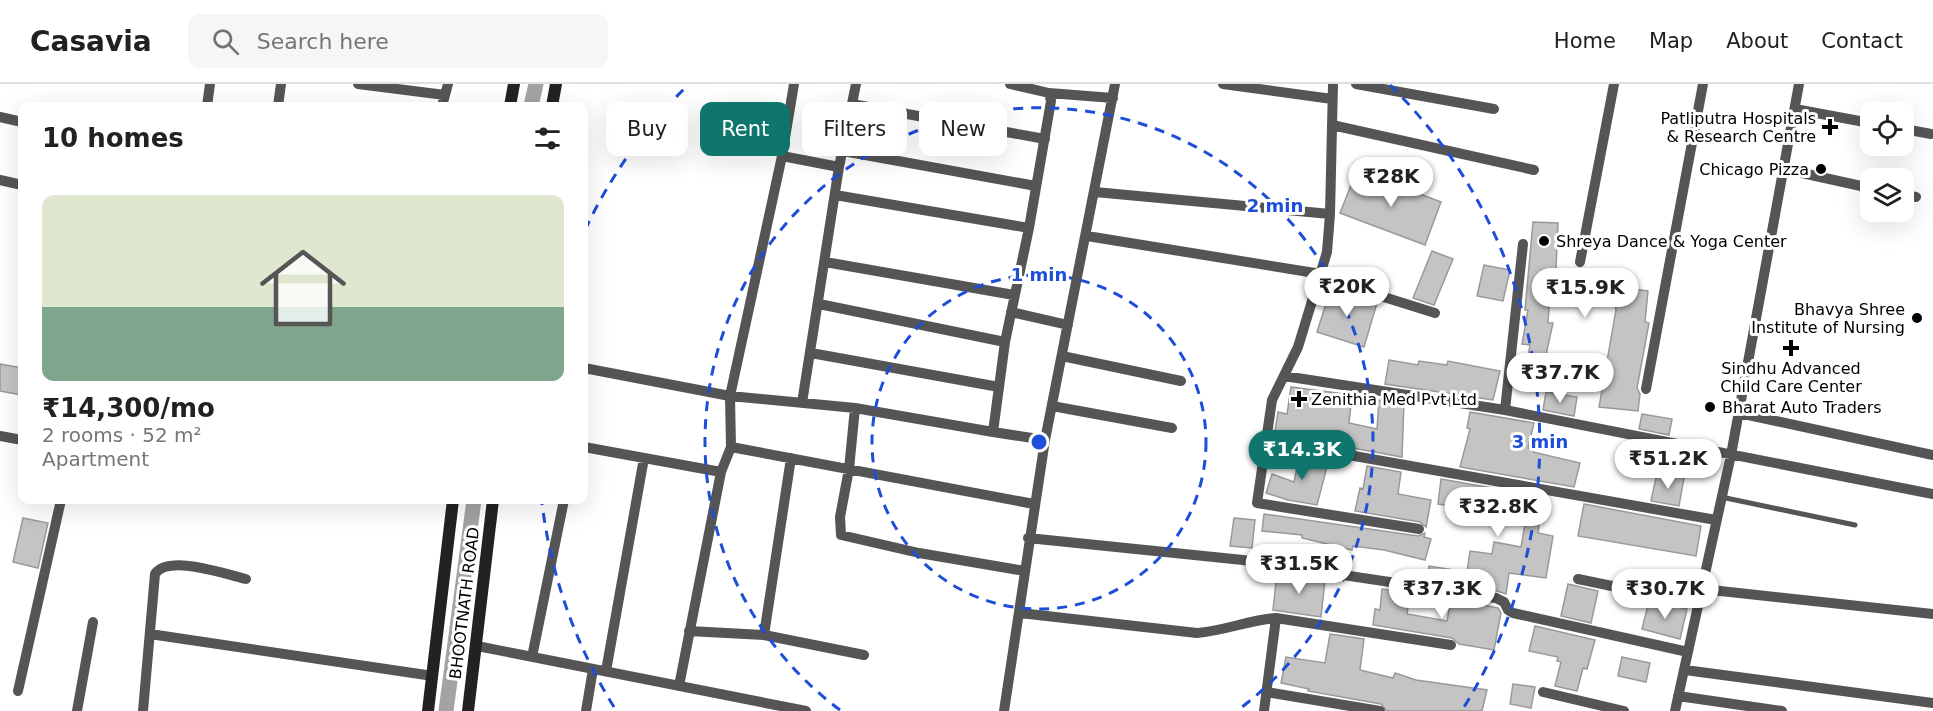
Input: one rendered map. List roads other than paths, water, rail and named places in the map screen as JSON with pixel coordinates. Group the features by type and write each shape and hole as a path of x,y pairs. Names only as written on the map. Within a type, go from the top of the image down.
{"street":[{"path":"208,102 210,84"},
{"path":"279,102 281,84"},
{"path":"358,84 445,95"},
{"path":"511,102 514,84"},
{"path":"553,102 556,84"},
{"path":"790,108 794,84"},
{"path":"852,102 856,84"},
{"path":"1010,84 1049,93 1113,98"},
{"path":"1010,711 1004,711 1020,613 1028,538 1115,84"},
{"path":"1223,84 1332,99"},
{"path":"1333,84 1328,252 1298,347 1272,400 1264,440 1257,502 1419,529"},
{"path":"1356,84 1494,109"},
{"path":"1580,262 1614,84"},
{"path":"1646,389 1703,84"},
{"path":"1675,711 1731,455 1798,84"},
{"path":"993,432 1005,342 1045,139 1051,101 1049,93"},
{"path":"1795,109 1860,121"},
{"path":"907,114 1045,139"},
{"path":"0,117 18,121"},
{"path":"1332,125 1534,170"},
{"path":"1914,131 1931,134"},
{"path":"679,686 721,472 731,447 730,396 782,156 839,167"},
{"path":"801,403 842,156"},
{"path":"871,156 1036,186"},
{"path":"1784,169 1860,186"},
{"path":"0,180 18,184"},
{"path":"1095,192 1330,214"},
{"path":"836,195 1029,228"},
{"path":"1087,236 1320,276 1435,313"},
{"path":"1505,410 1523,244"},
{"path":"825,261 1014,295"},
{"path":"819,304 1005,342"},
{"path":"1011,312 1068,325"},
{"path":"811,353 999,387"},
{"path":"1062,356 1181,381"},
{"path":"588,369 730,396 855,408 1045,440"},
{"path":"1284,376 1505,410 1933,494"},
{"path":"1052,406 1172,428"},
{"path":"855,408 849,469 840,517 841,535 919,553 1025,571"},
{"path":"1739,413 1933,455"},
{"path":"0,436 18,439"},
{"path":"1264,440 1716,520"},
{"path":"731,447 1034,504"},
{"path":"588,448 721,472"},
{"path":"606,671 644,458"},
{"path":"764,635 791,458"},
{"path":"18,691 60,504"},
{"name":"BHOOTNATH ROAD","path":"428,711 453,504"},
{"name":"BHOOTNATH ROAD","path":"468,711 493,504"},
{"path":"532,657 563,504"},
{"path":"1028,538 1243,560 1496,598 1504,602 1508,610 1513,613 1688,652"},
{"path":"143,711 155,574 159,568 168,565 197,567 246,579"},
{"path":"1578,579 1699,604"},
{"path":"1702,589 1933,614"},
{"path":"1020,613 1197,633 1212,632 1255,620 1276,618 1451,645"},
{"path":"1264,711 1276,618"},
{"path":"77,711 93,622"},
{"path":"689,631 764,635 864,656"},
{"path":"150,634 433,676"},
{"path":"477,646 807,711"},
{"path":"586,711 593,669"},
{"path":"1684,670 1933,703"},
{"path":"1266,692 1339,707 1380,711"},
{"path":"1543,692 1623,711"},
{"path":"1678,696 1782,711"}],"lane":[{"path":"1721,497 1856,525"}],"waterway":[{"path":"532,102 536,84"},
{"path":"446,711 473,504"}],"place":[{"name":"Patliputra Hospitals & Research Centre","path":"1830,127"},
{"name":"Chicago Pizza","path":"1821,169"},
{"name":"Shreya Dance & Yoga Center","path":"1544,241"},
{"name":"Bhavya Shree Institute of Nursing","path":"1917,318"},
{"name":"Sindhu Advanced Child Care Center","path":"1791,348"},
{"name":"Zenithia Med Pvt Ltd","path":"1299,399"},
{"name":"Bharat Auto Traders","path":"1710,407"}]}
